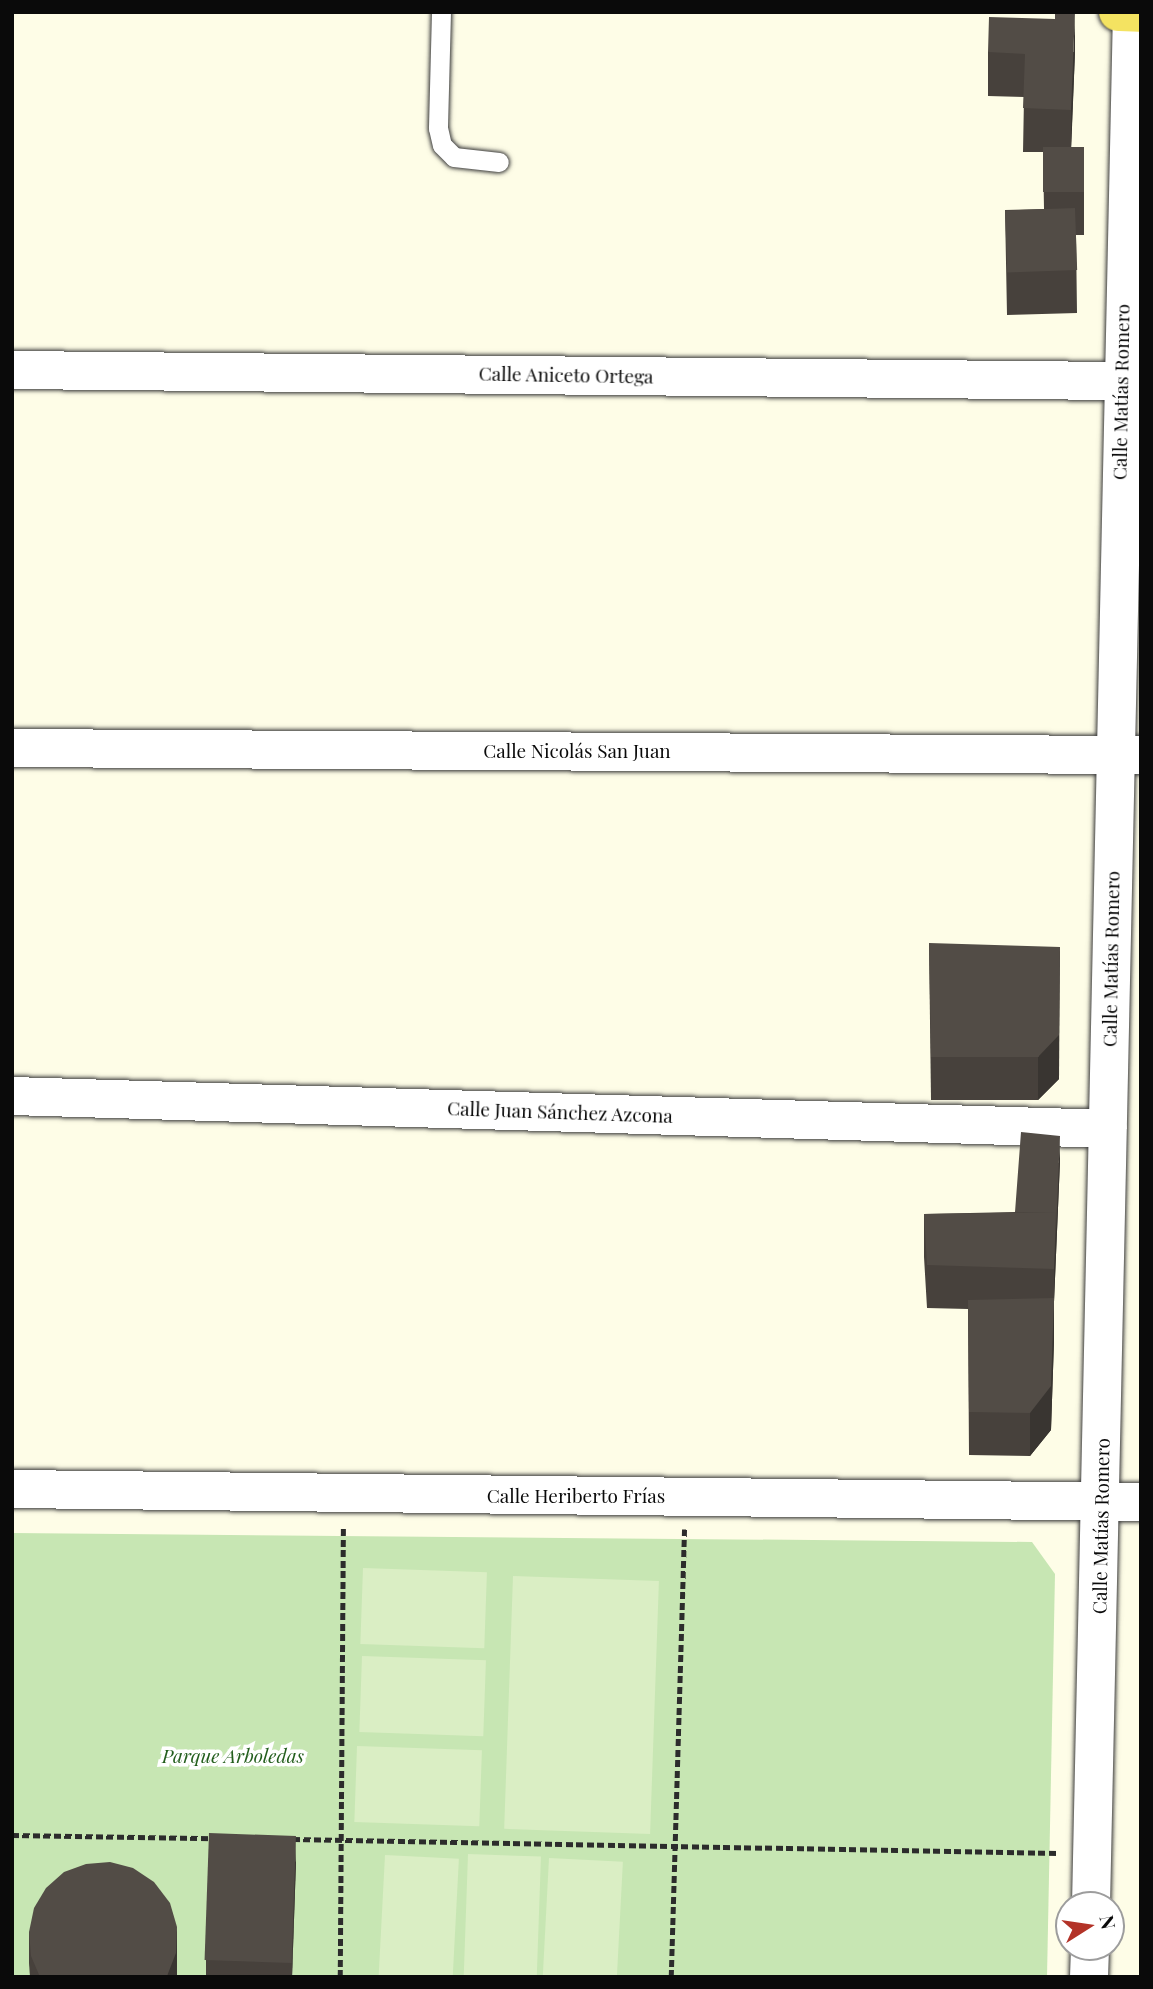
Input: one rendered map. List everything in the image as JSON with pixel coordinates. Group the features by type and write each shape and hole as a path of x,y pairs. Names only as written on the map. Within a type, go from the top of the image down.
{"main road":[{"path":"1118,12 1141,13"}],"street":[{"name":"Calle Matías Romero","path":"1091,1891 1103,1502 1108,1129 1127,755 1121,381 1132,13"},
{"name":"Calle Aniceto Ortega","path":"12,370 1121,381"},
{"name":"Calle Nicolás San Juan","path":"12,748 1127,755"},
{"name":"Calle Juan Sánchez Azcona","path":"12,1096 1108,1129"},
{"name":"Calle Heriberto Frías","path":"12,1489 345,1495 1141,1502"}],"lane":[{"path":"441,12 438,128 442,145 454,157 499,162"}],"path":[{"path":"340,1977 337,1840 345,1495"},
{"path":"671,1977 685,1497"},
{"path":"12,1835 229,1838"},
{"path":"283,1839 1091,1853"}],"green space":[{"name":"Parque Arboledas","path":"12,1533 1032,1542 1055,1574 1047,1977 12,1977"},
{"path":"363,1568 487,1572 484,1648 360,1644"},
{"path":"513,1576 659,1581 650,1834 504,1829"},
{"path":"362,1656 486,1660 483,1736 359,1732"},
{"path":"357,1746 482,1750 479,1826 354,1822"},
{"path":"468,1854 541,1857 537,1977 464,1977"},
{"path":"385,1855 459,1859 453,1977 379,1977"},
{"path":"549,1858 623,1862 617,1977 543,1977"}],"building":[{"path":"1055,12 1075,12 1071,110 1023,108 1025,54 988,52 989,17 1055,19"},
{"path":"1043,147 1084,147 1084,192 1043,192"},
{"path":"1075,208 1077,270 1007,272 1005,210"},
{"path":"929,943 1060,947 1059,1035 1038,1057 931,1057"},
{"path":"1021,1132 1060,1136 1056,1230 1056,1212 1015,1212"},
{"path":"1056,1212 1054,1269 927,1265 924,1214"},
{"path":"1054,1298 1051,1386 1030,1413 969,1412 968,1300"},
{"path":"209,1833 296,1836 292,1963 205,1960"},
{"path":"110,1862 133,1868 154,1882 170,1903 177,1927 176,1953 167,1976 40,1977 31,1956 29,1932 34,1908 46,1888 64,1872 86,1864"}]}
